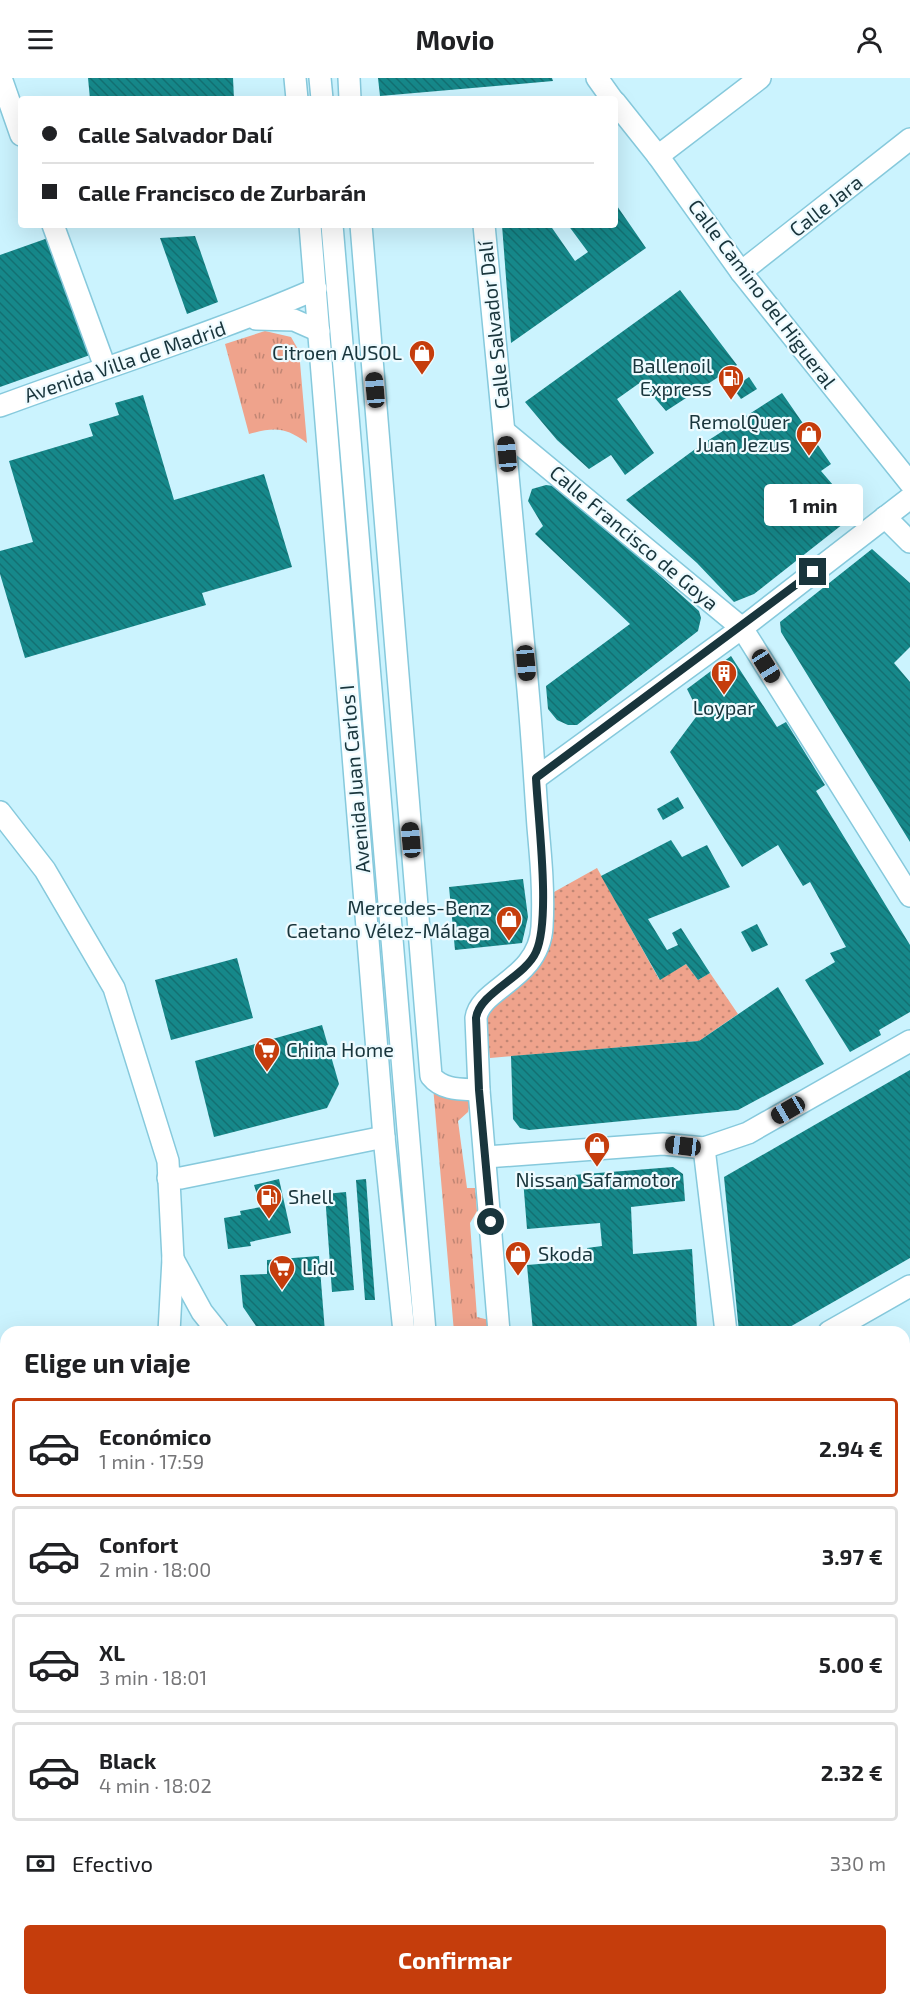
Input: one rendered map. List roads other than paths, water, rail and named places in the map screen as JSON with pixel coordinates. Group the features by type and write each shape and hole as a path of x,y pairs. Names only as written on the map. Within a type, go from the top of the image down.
{"street":[{"path":"1,78 18,126"},
{"path":"295,78 297,96"},
{"path":"320,78 322,96"},
{"path":"348,78 350,96"},
{"path":"658,156 760,78"},
{"name":"Calle Camino del Higueral","path":"618,107 658,156 741,272 910,483"},
{"name":"Calle Jara","path":"741,272 910,140"},
{"path":"54,228 105,367"},
{"name":"Avenida Juan Carlos I","path":"310,228 384,1137 403,1326"},
{"name":"Avenida Juan Carlos I","path":"333,228 425,1326"},
{"path":"361,228 431,1076 440,1084 452,1089 479,1090"},
{"name":"Calle Salvador Dalí","path":"484,228 536,778 542,871 541,941 536,955 477,1010 479,1090 499,1326"},
{"path":"249,319 316,290"},
{"path":"249,319 294,320 319,331"},
{"name":"Avenida Villa de Madrid","path":"0,406 105,367 249,319"},
{"name":"Calle Francisco de Goya","path":"504,431 741,628 910,896"},
{"path":"536,778 741,628 910,498"},
{"path":"885,517 910,542"},
{"path":"0,812 45,870 114,988 168,1161 173,1259 169,1326"},
{"path":"486,1157 663,1144 704,1148 748,1133 910,1041"},
{"path":"168,1178 181,1178 384,1137"},
{"path":"704,1148 725,1326"},
{"path":"173,1259 202,1312 213,1326"},
{"path":"840,1326 910,1286"}],"place":[{"name":"Citroen AUSOL","path":"422,376"},
{"name":"Ballenoil Express","path":"731,401"},
{"name":"RemolQuer Juan Jezus","path":"809,457"},
{"name":"Loypar","path":"724,696"},
{"name":"Mercedes-Benz Caetano Vélez-Málaga","path":"509,942"},
{"name":"China Home","path":"267,1073"},
{"name":"Nissan Safamotor","path":"597,1168"},
{"name":"Shell","path":"269,1220"},
{"name":"Skoda","path":"518,1277"},
{"name":"Lidl","path":"282,1291"}]}
